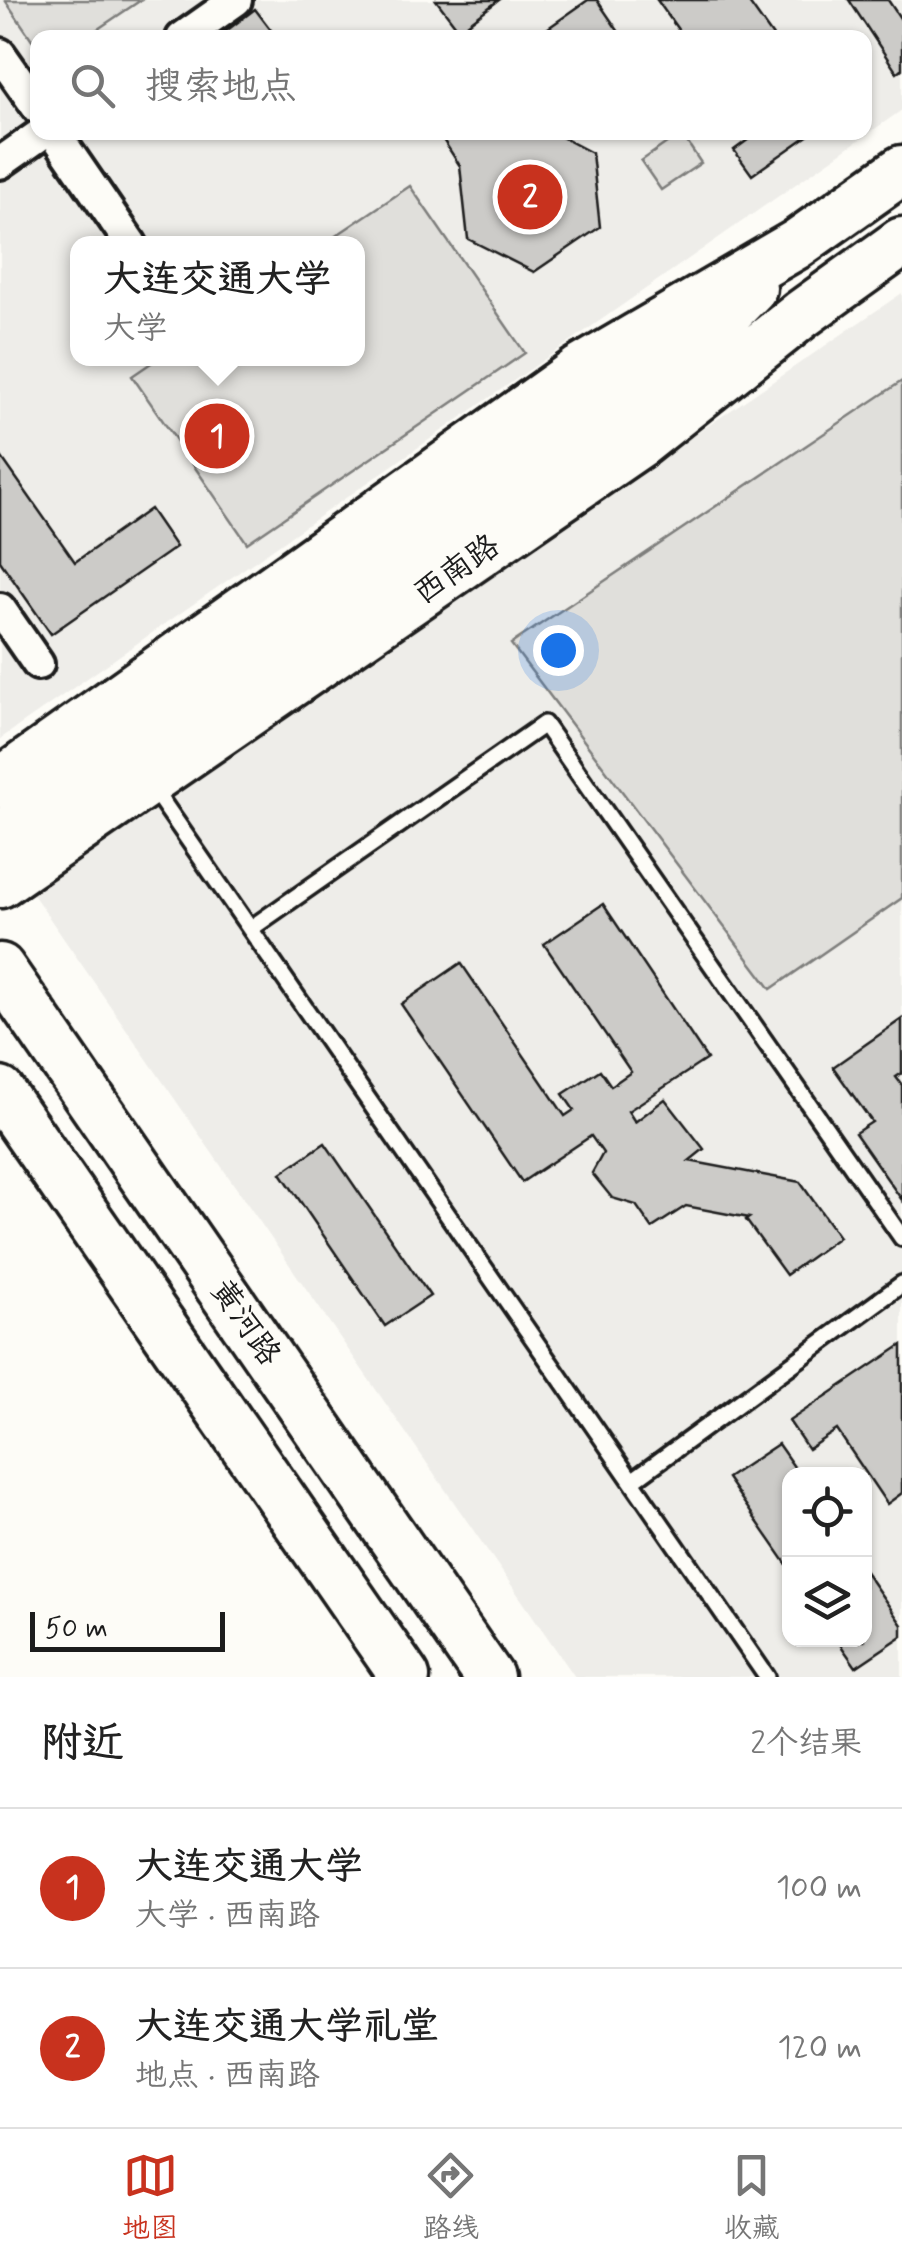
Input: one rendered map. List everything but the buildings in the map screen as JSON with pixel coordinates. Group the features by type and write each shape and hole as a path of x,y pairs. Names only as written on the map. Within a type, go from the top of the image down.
{"main road":[{"path":"0,784 579,371 797,244 902,170"},
{"name":"西南路","path":"0,882 642,442 826,296 902,242"},
{"path":"688,353 797,244"},
{"path":"688,353 826,296"},
{"name":"西南路","path":"0,836 688,353"},
{"name":"黄河路","path":"0,968 489,1677"},
{"path":"0,1092 405,1677"}],"street":[{"path":"193,30 236,0"},
{"path":"0,54 30,97"},
{"path":"0,163 33,140"},
{"path":"60,140 126,236"},
{"path":"0,610 38,664"}],"lane":[{"path":"250,929 544,724 902,1238"},
{"path":"149,782 767,1677"},
{"path":"632,1481 902,1284"}],"shaded area":[{"path":"0,0 902,0 902,110 872,131 872,30 30,30 30,140 859,140 0,739"},
{"path":"5,0 141,0 96,30 30,30 30,37"},
{"path":"671,140 686,140 701,163 661,190 641,161"},
{"path":"410,186 525,353 247,543 132,376 147,366 365,366 365,236 335,236"},
{"path":"902,293 902,1677 575,1677 30,890"},
{"path":"902,381 902,898 771,989 511,644"}],"place":[{"name":"大连交通大学礼堂","path":"530,197"},
{"name":"大连交通大学","path":"217,436"}]}
